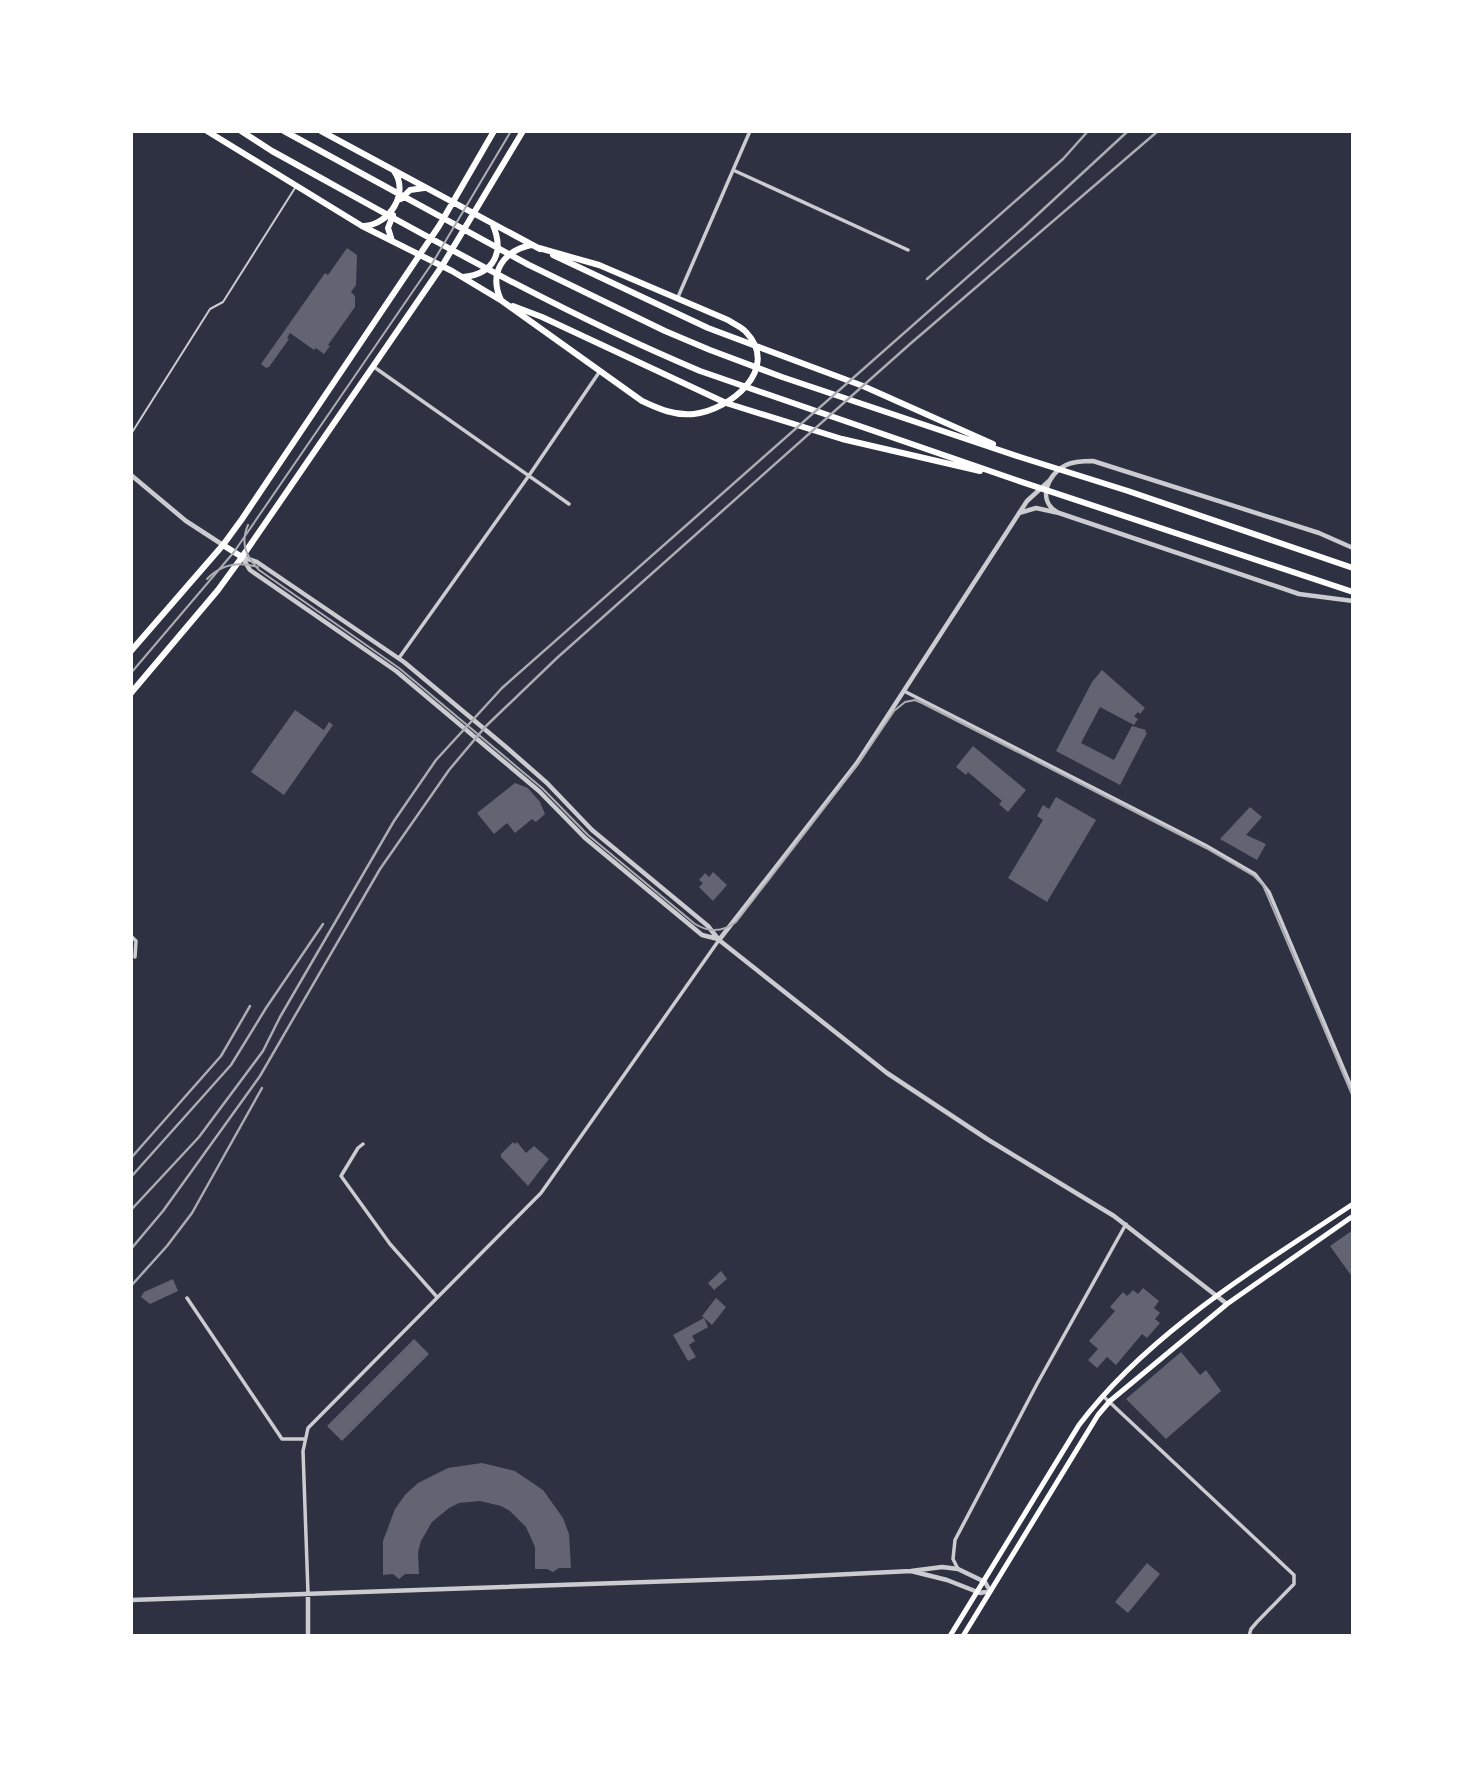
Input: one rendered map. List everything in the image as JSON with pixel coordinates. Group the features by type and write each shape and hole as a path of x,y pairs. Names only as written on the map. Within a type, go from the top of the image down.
{"main road":[{"path":"207,131 362,226 442,266 504,302 642,401 676,414 710,411 728,404 742,392 754,374 758,360 754,344 746,331 728,320 599,265 531,245 321,131"},
{"path":"241,131 272,151 520,286 658,354 773,397 1353,592"},
{"path":"284,131 529,265 665,331 782,377 1353,568"},
{"path":"131,651 223,545 439,226 494,131"},
{"path":"131,693 218,590 242,557 442,266 523,131"},
{"path":"362,226 379,224 386,219 400,193 399,178 393,170"},
{"path":"392,242 387,228 404,195 410,190 426,188"},
{"path":"461,277 481,273 494,260 499,244 492,223"},
{"path":"531,245 512,251 500,263 496,279 504,302 726,403 842,439 1016,480"},
{"path":"539,248 708,328 863,386 1020,457"},
{"path":"223,545 242,557"},
{"path":"950,1636 1079,1424 1102,1395 1217,1296 1353,1204"},
{"path":"963,1636 1098,1415 1110,1401 1227,1304 1353,1216"}],"street":[{"path":"677,299 750,131"},
{"path":"733,170 908,250"},
{"path":"374,367 530,474 569,504"},
{"path":"402,660 600,371"},
{"path":"308,1636 304,1439 308,1428 541,1193 640,1048 719,940 851,771 1027,501 1058,470 1072,463 1102,462 1319,533 1353,548"},
{"path":"131,475 186,521 223,545"},
{"path":"1049,481 1046,490 1048,505 1059,513"},
{"path":"1018,513 1036,508 1059,513 1299,594 1353,601"},
{"path":"242,557 257,562 402,660 547,783 592,830 708,926 719,940 887,1073 959,1121 1126,1224 1227,1304"},
{"path":"242,557 250,570 396,671 539,791 615,864 702,935 719,940"},
{"path":"904,691 1177,830 1255,874 1269,892 1353,1091"},
{"path":"131,936 136,941 135,957"},
{"path":"363,1144 358,1147 341,1176 381,1233 437,1297"},
{"path":"958,1569 953,1559 955,1540 1037,1384 1126,1224"},
{"path":"187,1298 282,1439 304,1439"},
{"path":"1102,1395 1294,1575 1294,1584 1256,1622 1249,1636"},
{"path":"131,1600 911,1571 942,1567 958,1569 982,1580 990,1591 984,1594 935,1576 911,1571"}],"lane":[{"path":"131,434 211,309 223,302 296,187"}],"building":[{"path":"347,248 357,255 356,285 351,292 355,296 355,307 328,345 330,346 324,354 290,333 287,338 289,339 266,368 261,364 325,273 328,275"},
{"path":"1102,670 1145,708 1134,716 1138,719 1134,725 1100,707 1081,743 1114,760 1132,726 1146,730 1147,733 1120,785 1056,751 1092,682"},
{"path":"295,710 324,730 329,722 333,725 284,795 251,772"},
{"path":"973,746 1026,790 1008,812 999,804 1002,801 968,772 966,775 956,767"},
{"path":"515,783 528,788 540,802 545,814 536,822 532,819 515,833 507,823 494,834 477,813"},
{"path":"1056,797 1096,820 1047,902 1008,878 1043,820 1037,816 1043,805 1049,809"},
{"path":"1250,807 1262,817 1246,835 1266,844 1257,860 1220,839"},
{"path":"713,872 727,885 713,901 699,887 703,883 699,880 705,873 709,877"},
{"path":"513,1142 517,1142 526,1153 534,1146 549,1159 528,1186 501,1157"},
{"path":"1353,1230 1353,1278 1330,1246"},
{"path":"721,1271 727,1279 714,1290 708,1283"},
{"path":"173,1279 178,1291 150,1304 141,1297 144,1292"},
{"path":"1143,1288 1159,1301 1154,1308 1160,1313 1155,1319 1160,1323 1147,1338 1142,1334 1116,1365 1107,1357 1097,1368 1088,1360 1098,1349 1089,1341 1115,1311 1110,1307 1123,1292 1127,1296 1133,1290 1138,1294"},
{"path":"716,1298 726,1307 712,1325 702,1316"},
{"path":"704,1318 708,1327 692,1336 695,1341 689,1345 696,1357 688,1361 673,1335"},
{"path":"414,1339 429,1354 342,1441 327,1426"},
{"path":"1181,1352 1200,1375 1206,1370 1221,1391 1166,1439 1126,1399"},
{"path":"482,1463 515,1471 543,1490 563,1518 569,1534 571,1568 559,1568 553,1572 535,1569 535,1547 526,1527 510,1511 480,1501 459,1503 432,1522 418,1552 419,1574 405,1574 399,1579 393,1574 383,1575 383,1541 395,1509 405,1495 418,1483 448,1468"},
{"path":"1147,1563 1160,1574 1128,1613 1115,1602"}],"tram line":[{"path":"131,673 234,552 433,262 511,131"},
{"path":"248,525 246,549 259,570 399,668 542,788 588,835 695,924 706,929 726,928 736,922 858,764 894,711 905,702 915,700 1206,848 1254,876 1263,885 1353,1097"},
{"path":"207,579 230,565 258,567"}],"railway":[{"path":"927,279 1063,159 1088,131"},
{"path":"131,1210 199,1137 263,1051 394,821 436,760 502,688 1023,228 1128,131"},
{"path":"131,1249 163,1211 260,1076 380,869 449,770 486,726 558,657 910,344 1158,131"},
{"path":"131,1177 231,1065 323,924"},
{"path":"131,1158 221,1056 250,1006"},
{"path":"131,1286 192,1213 262,1088"}]}
